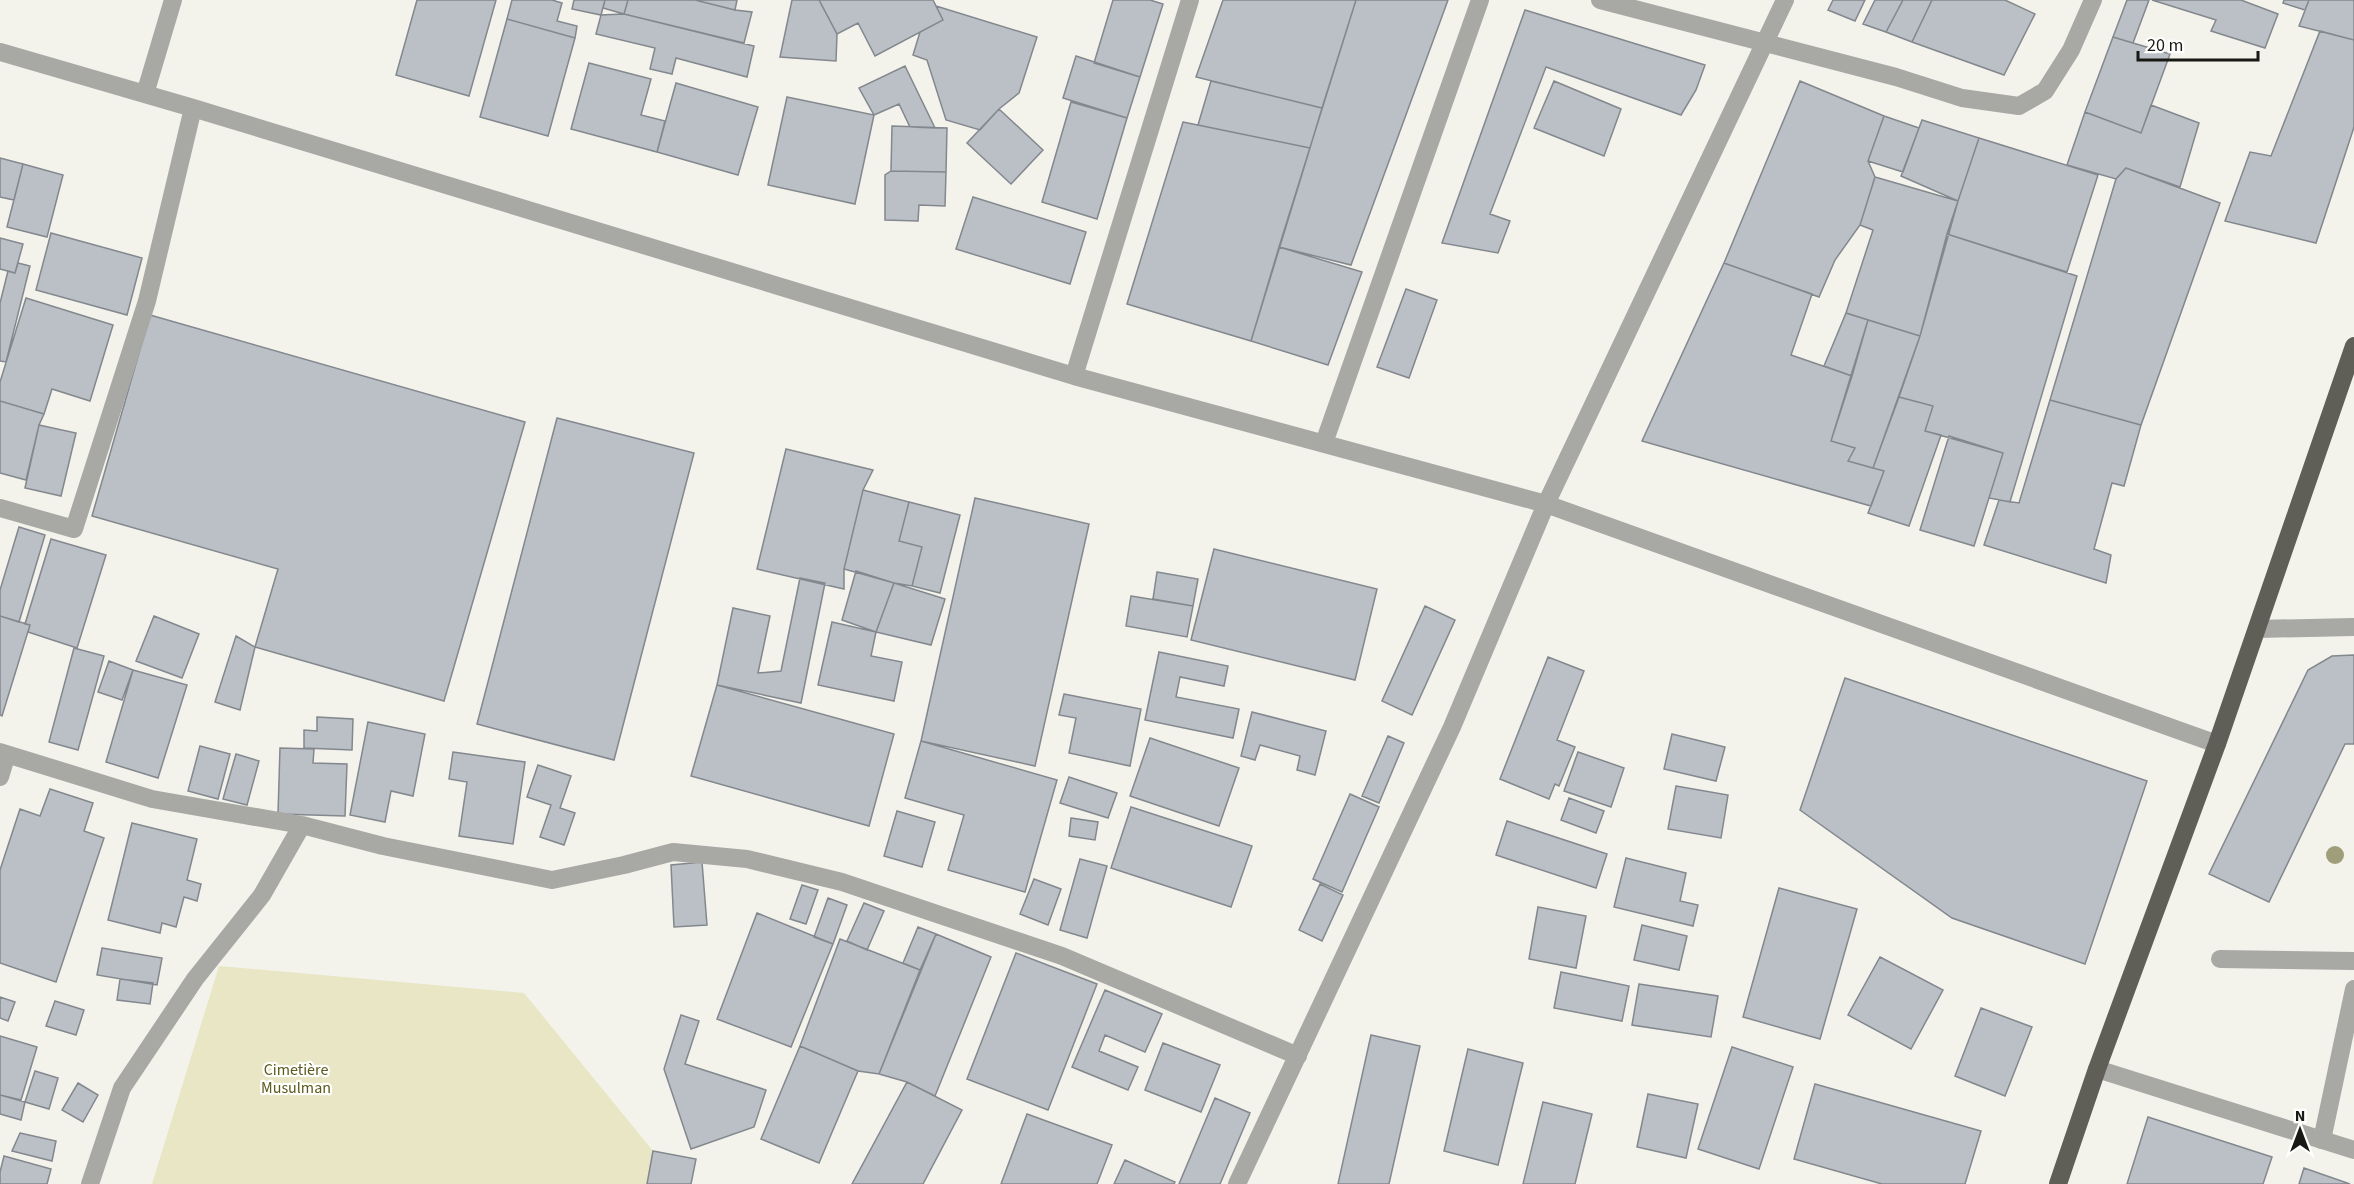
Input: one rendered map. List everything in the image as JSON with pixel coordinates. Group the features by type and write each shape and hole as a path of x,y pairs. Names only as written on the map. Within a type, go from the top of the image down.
{"highway":[{"path":"2058,1184 2097,1069 2217,744 2354,346"}],"street":[{"path":"146,94 173,0"},
{"path":"1074,376 1190,0"},
{"path":"1324,443 1480,0"},
{"path":"1600,0 1896,77 1962,98 2019,106 2045,91 2071,50 2093,0"},
{"path":"1237,1184 1452,727 1546,504 1785,0"},
{"path":"0,52 193,108 1074,376 1546,504 2217,744"},
{"path":"0,508 74,529 147,301 193,108"},
{"path":"2257,629 2354,627"},
{"path":"0,777 4,753 152,799 302,825 383,846 552,880 673,852 747,859 842,882 1062,957 1298,1056"},
{"path":"90,1184 122,1088 195,979 262,896 302,825"},
{"path":"2220,959 2354,961"},
{"path":"2322,1140 2354,989"},
{"path":"2097,1069 2354,1150"}],"green space":[{"name":"Cimetière Musulman","path":"219,966 524,993 680,1184 152,1184"}],"building":[{"path":"417,0 496,0 469,96 396,75"},
{"path":"512,0 552,0 562,3 557,21 577,26 575,38 507,19"},
{"path":"574,0 605,0 601,15 572,9"},
{"path":"605,0 628,0 624,14 603,8"},
{"path":"628,0 695,0 752,12 744,43 624,14"},
{"path":"695,0 737,0 735,10"},
{"path":"792,0 819,0 837,34 836,61 780,57"},
{"path":"819,0 933,0 943,20 875,56 858,23 837,34"},
{"path":"1113,0 1150,0 1163,4 1140,77 1094,63"},
{"path":"1223,0 1356,0 1322,108 1196,77"},
{"path":"1356,0 1448,0 1351,265 1279,247"},
{"path":"1833,0 1865,0 1855,21 1828,10"},
{"path":"1875,0 1903,0 1886,32 1863,24"},
{"path":"1903,0 1932,0 1912,42 1886,32"},
{"path":"1932,0 2005,0 2035,14 2004,75 1912,42"},
{"path":"2127,0 2149,0 2133,43 2113,37"},
{"path":"2152,0 2241,0 2278,14 2265,48 2211,31 2216,20"},
{"path":"2284,0 2309,0 2305,10 2283,3"},
{"path":"2309,0 2354,0 2354,40 2299,26"},
{"path":"936,6 1037,37 1019,93 999,109 980,130 946,120 927,60 913,55 920,32 943,20"},
{"path":"1525,10 1705,65 1696,90 1681,115 1546,67 1490,214 1510,221 1498,253 1442,243"},
{"path":"624,14 754,46 747,77 676,58 672,74 650,69 655,48 596,34 601,15"},
{"path":"507,19 575,38 548,136 480,117"},
{"path":"2320,31 2354,40 2354,127 2316,243 2225,221 2250,152 2271,156"},
{"path":"2113,37 2170,54 2141,133 2085,112"},
{"path":"1076,56 1140,77 1127,118 1063,98"},
{"path":"589,63 651,79 641,115 665,121 657,152 571,129"},
{"path":"905,66 935,128 910,127 899,104 874,115 859,88"},
{"path":"1211,81 1322,108 1310,148 1198,125"},
{"path":"1554,81 1621,109 1604,156 1534,128"},
{"path":"1800,81 1884,116 1868,161 1875,177 1860,225 1835,260 1819,297 1724,263"},
{"path":"676,83 758,107 738,175 657,152"},
{"path":"787,97 874,115 855,204 768,185"},
{"path":"1071,102 1127,118 1097,219 1042,202"},
{"path":"2151,105 2199,123 2180,187 2126,168 2116,179 2067,165 2085,112 2141,133"},
{"path":"999,109 1043,150 1011,184 967,143"},
{"path":"1884,116 1919,128 1903,172 1868,161"},
{"path":"1922,120 1979,138 1958,201 1901,176"},
{"path":"1183,122 1310,148 1251,341 1127,304"},
{"path":"892,126 947,128 946,172 891,171"},
{"path":"1979,138 2098,175 2067,272 1947,234"},
{"path":"0,158 23,164 14,200 0,197"},
{"path":"23,164 63,175 47,237 7,227"},
{"path":"2126,168 2220,203 2141,425 2050,400 2116,179"},
{"path":"891,171 946,172 945,206 919,205 918,221 885,220 885,175"},
{"path":"1875,177 1958,201 1920,336 1846,313 1873,230 1860,225"},
{"path":"973,197 1086,232 1070,284 956,249"},
{"path":"51,233 142,258 127,315 36,290"},
{"path":"1947,234 2077,276 2010,502 1989,498 2003,453 1925,431 1933,406 1899,397 1920,336"},
{"path":"0,238 23,244 15,273 0,269"},
{"path":"1279,247 1362,272 1328,365 1251,341"},
{"path":"18,263 30,266 6,362 0,361 0,303 8,271 15,273"},
{"path":"1724,263 1812,294 1791,355 1852,376 1831,441 1855,448 1848,461 1884,471 1871,506 1642,441"},
{"path":"1406,289 1437,300 1409,378 1377,367"},
{"path":"26,298 113,325 90,401 52,389 44,414 0,401 0,382"},
{"path":"1846,313 1868,320 1852,376 1824,366"},
{"path":"150,315 525,422 444,701 255,647 278,569 92,516"},
{"path":"1868,320 1920,336 1873,468 1848,461 1855,448 1831,441"},
{"path":"1899,397 1933,406 1925,431 1941,435 1909,526 1868,513 1884,471 1873,468"},
{"path":"2050,400 2141,425 2124,486 2112,483 2094,549 2111,555 2106,583 1984,545 1999,500 2019,503"},
{"path":"0,401 44,414 39,425 26,480 0,473"},
{"path":"557,418 694,453 614,760 477,724"},
{"path":"39,425 76,433 61,496 25,488"},
{"path":"1949,436 2003,453 1974,546 1920,530"},
{"path":"786,449 873,470 863,490 844,569 844,589 757,569"},
{"path":"863,490 909,502 899,541 922,547 912,586 844,569"},
{"path":"975,498 1089,524 1035,766 921,741"},
{"path":"909,502 960,515 940,593 912,586 922,547 899,541"},
{"path":"19,527 45,535 19,622 0,616 0,590"},
{"path":"51,539 106,555 77,648 28,632 30,625 25,624"},
{"path":"1214,549 1377,589 1355,680 1191,640"},
{"path":"856,571 894,583 876,632 842,620"},
{"path":"1157,572 1198,579 1193,606 1153,599"},
{"path":"800,578 825,583 801,703 717,685 733,608 770,616 758,673 781,671"},
{"path":"894,583 945,599 931,645 876,632"},
{"path":"1131,596 1193,606 1187,637 1126,626"},
{"path":"1425,606 1455,620 1412,715 1382,701"},
{"path":"0,616 30,625 2,716 0,715"},
{"path":"154,616 199,634 182,678 136,661"},
{"path":"832,622 876,632 871,656 902,662 894,701 818,685"},
{"path":"236,636 255,647 240,710 215,702"},
{"path":"74,648 104,656 78,750 49,742"},
{"path":"1159,652 1228,666 1224,686 1180,677 1176,697 1239,709 1233,738 1145,720"},
{"path":"2354,655 2354,744 2345,744 2269,902 2209,874 2308,670 2332,656"},
{"path":"1548,657 1584,671 1557,740 1575,747 1559,786 1555,784 1549,799 1500,779"},
{"path":"109,661 133,670 122,700 98,692"},
{"path":"133,670 187,685 158,778 106,762"},
{"path":"1845,678 2147,781 2085,964 1952,918 1800,810"},
{"path":"717,685 894,734 869,826 691,776"},
{"path":"1064,694 1141,709 1130,766 1069,753 1076,718 1059,715"},
{"path":"1252,712 1326,731 1315,775 1297,770 1300,756 1260,745 1255,760 1241,756"},
{"path":"317,717 353,719 352,750 304,748 304,730 317,731"},
{"path":"368,722 425,734 413,796 391,791 385,822 350,815"},
{"path":"1672,734 1725,747 1716,781 1664,769"},
{"path":"1388,736 1404,743 1379,803 1362,796"},
{"path":"1150,738 1239,768 1219,826 1130,796"},
{"path":"921,741 1057,780 1025,892 948,870 964,815 905,798"},
{"path":"200,746 230,754 218,799 188,791"},
{"path":"280,748 314,749 313,763 347,764 345,816 278,814"},
{"path":"453,752 525,762 513,844 459,836 467,782 449,779"},
{"path":"1578,752 1624,768 1611,807 1564,791"},
{"path":"236,754 259,761 247,805 223,799"},
{"path":"538,765 571,776 560,808 575,813 564,845 540,837 551,805 527,797"},
{"path":"1069,777 1117,793 1108,818 1060,803"},
{"path":"1676,786 1728,795 1721,838 1668,829"},
{"path":"50,789 93,803 84,831 104,838 56,982 0,963 0,870 20,809 40,816"},
{"path":"1350,794 1379,807 1342,892 1313,879"},
{"path":"1569,798 1604,811 1596,833 1561,820"},
{"path":"1131,807 1252,846 1231,907 1111,868"},
{"path":"897,811 935,822 922,867 884,856"},
{"path":"1071,818 1098,822 1095,840 1069,836"},
{"path":"1507,821 1607,854 1596,888 1496,855"},
{"path":"132,823 197,839 187,880 201,884 197,901 184,897 176,927 162,923 160,933 108,920"},
{"path":"1626,858 1686,873 1680,901 1698,905 1693,926 1614,907"},
{"path":"1080,859 1107,866 1087,938 1060,930"},
{"path":"702,862 707,925 674,927 671,865"},
{"path":"1034,879 1061,889 1048,925 1020,914"},
{"path":"1320,884 1343,895 1322,941 1299,930"},
{"path":"802,885 818,890 806,924 790,919"},
{"path":"1779,888 1857,909 1820,1039 1743,1017"},
{"path":"828,898 847,905 833,944 814,937"},
{"path":"864,903 884,911 867,950 847,941"},
{"path":"1538,907 1586,916 1576,968 1529,959"},
{"path":"757,913 833,944 791,1047 717,1019"},
{"path":"1642,925 1687,936 1679,970 1634,960"},
{"path":"918,927 936,934 920,970 903,963"},
{"path":"936,934 991,957 935,1096 907,1082 879,1074"},
{"path":"840,939 920,970 879,1074 858,1071 800,1046"},
{"path":"102,948 162,958 157,985 97,975"},
{"path":"1016,953 1097,984 1048,1110 967,1079"},
{"path":"1880,957 1943,990 1911,1049 1848,1015"},
{"path":"1561,972 1629,986 1622,1021 1554,1008"},
{"path":"120,979 153,983 150,1004 117,1000"},
{"path":"1639,984 1718,996 1711,1037 1632,1025"},
{"path":"1105,990 1162,1014 1145,1052 1105,1035 1099,1051 1138,1067 1128,1090 1072,1067"},
{"path":"0,997 15,1002 8,1021 0,1018"},
{"path":"55,1001 84,1010 76,1035 46,1026"},
{"path":"1981,1008 2032,1027 2005,1096 1955,1076"},
{"path":"681,1015 699,1021 685,1064 766,1090 754,1127 691,1149 664,1069"},
{"path":"1371,1035 1420,1046 1389,1184 1338,1184"},
{"path":"0,1036 37,1047 21,1100 0,1095"},
{"path":"1163,1043 1220,1065 1201,1112 1145,1090"},
{"path":"800,1046 858,1071 819,1163 761,1139"},
{"path":"1732,1047 1793,1067 1759,1169 1698,1149"},
{"path":"1468,1049 1523,1063 1498,1165 1444,1151"},
{"path":"35,1071 58,1078 49,1109 25,1102"},
{"path":"907,1082 962,1110 923,1184 852,1184"},
{"path":"78,1083 98,1095 83,1122 62,1110"},
{"path":"1815,1084 1981,1131 1965,1184 1882,1184 1794,1159"},
{"path":"1648,1094 1698,1104 1686,1158 1637,1147"},
{"path":"0,1095 25,1102 21,1120 0,1114"},
{"path":"1215,1098 1250,1113 1220,1184 1179,1184"},
{"path":"1543,1102 1592,1114 1575,1184 1523,1184"},
{"path":"1027,1114 1112,1145 1097,1184 1001,1184"},
{"path":"2148,1117 2272,1157 2263,1184 2127,1184"},
{"path":"20,1133 56,1141 52,1161 12,1151"},
{"path":"653,1151 696,1159 691,1184 647,1184"},
{"path":"4,1156 51,1169 47,1184 0,1184"},
{"path":"1125,1160 1175,1182 1174,1184 1114,1184"},
{"path":"2304,1168 2350,1184 2299,1184"}]}
